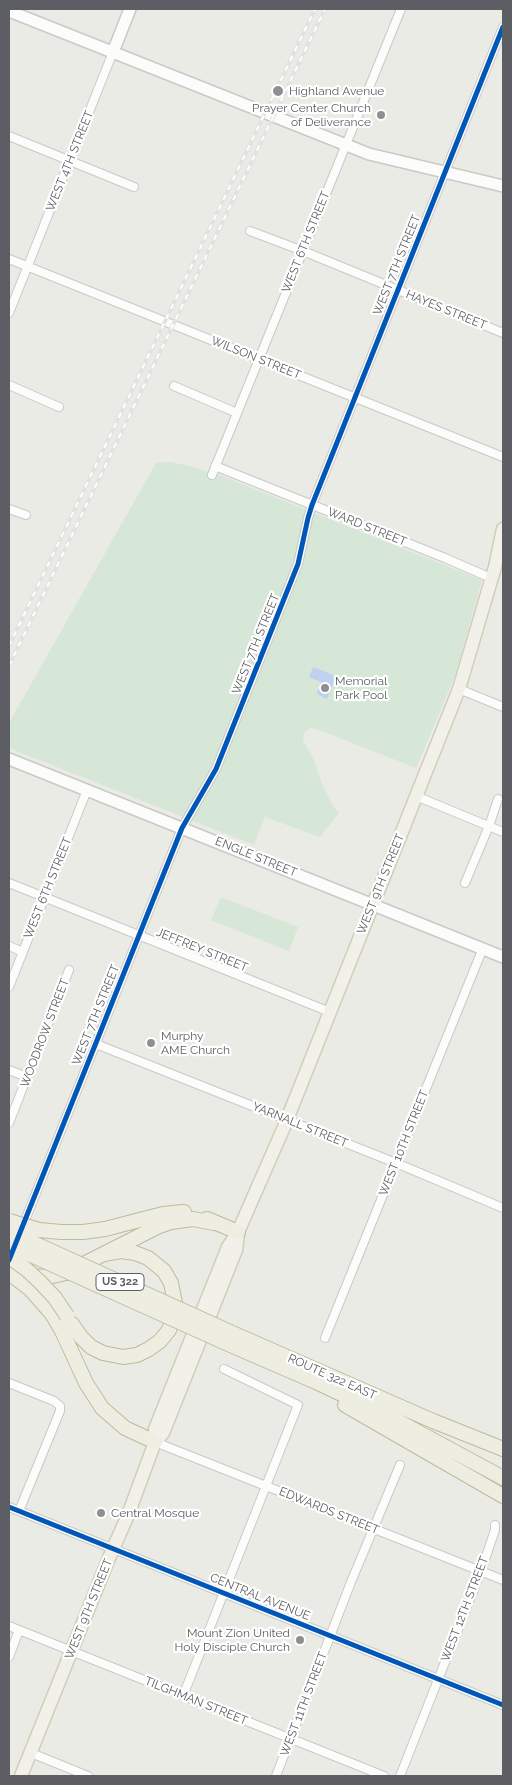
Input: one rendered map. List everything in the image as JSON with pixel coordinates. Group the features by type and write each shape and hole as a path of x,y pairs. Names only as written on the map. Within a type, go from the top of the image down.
{"highway":[{"path":"9,1221 39,1230 84,1232 105,1229 170,1212 191,1213 238,1232"},
{"path":"9,1272 34,1277 54,1276 66,1273 157,1227 172,1222 193,1219 214,1223"},
{"name":"US 322","path":"9,1232 228,1338 288,1371 316,1382 394,1419 503,1478"},
{"name":"US 322","path":"9,1245 228,1338"},
{"path":"9,1259 26,1269 41,1283 81,1337 91,1347 110,1355 123,1357 143,1352 155,1345 165,1335 172,1323 175,1310 175,1296 171,1283 159,1266 148,1258 135,1253 121,1251 104,1254"},
{"path":"9,1272 30,1289 52,1314 98,1403 118,1424 155,1442"},
{"path":"69,1320 79,1340 98,1403"},
{"name":"ROUTE 322 EAST","path":"228,1338 434,1421"},
{"path":"288,1371 503,1496"},
{"path":"434,1421 449,1430 503,1454"},
{"name":"US 322","path":"434,1421 503,1449"}],"main road":[{"name":"WEST 4TH STREET","path":"113,52 130,9"},
{"path":"9,11 374,156 503,186"},
{"name":"WEST 9TH STREET","path":"21,1776 131,1507 155,1442 155,1429 217,1274 228,1247 238,1232 287,1120 459,689 503,529"},
{"name":"ENGLE STREET","path":"9,758 503,957"}],"street":[{"name":"WEST 6TH STREET","path":"212,475 401,9"},
{"name":"WEST 7TH STREET","path":"9,1259 182,828 211,781 220,761 298,564 312,505 503,27"},
{"name":"WEST 4TH STREET","path":"9,313 113,52"},
{"path":"9,136 134,187"},
{"name":"HAYES STREET","path":"250,232 303,251 503,333"},
{"name":"WILSON STREET","path":"9,259 503,457"},
{"path":"9,385 59,407"},
{"path":"174,386 237,413"},
{"name":"WARD STREET","path":"215,466 491,578"},
{"path":"9,509 26,515"},
{"path":"459,689 503,707"},
{"name":"WEST 6TH STREET","path":"9,987 87,790"},
{"path":"416,796 503,832"},
{"path":"465,883 498,799"},
{"name":"JEFFREY STREET","path":"9,884 330,1012"},
{"path":"9,946 23,952"},
{"name":"WEST 10TH STREET","path":"325,1338 483,948"},
{"name":"WOODROW STREET","path":"9,1123 69,970"},
{"name":"YARNALL STREET","path":"96,1044 396,1163 503,1208"},
{"path":"9,1070 27,1077"},
{"path":"183,1696 298,1405 224,1369"},
{"path":"9,1383 54,1401 60,1406 60,1411 19,1511"},
{"name":"EDWARDS STREET","path":"155,1442 503,1580"},
{"name":"WEST 11TH STREET","path":"276,1776 400,1465"},
{"name":"CENTRAL AVENUE","path":"9,1507 503,1705"},
{"name":"WEST 12TH STREET","path":"400,1776 481,1572 495,1525"},
{"name":"TILGHMAN STREET","path":"9,1626 384,1776"},
{"path":"9,1657 19,1630"},
{"path":"31,1753 86,1775"}],"green space":[{"path":"171,462 222,476 482,580 455,676 416,768 317,729 310,728 304,733 303,740 314,760 322,784 333,806 339,813 320,837 265,817 254,845 9,748 9,723 156,463"},
{"path":"221,897 298,927 289,951 211,920"}],"water":[{"name":"Memorial Park Pool","path":"313,667 336,676 327,699 317,694 321,682 309,677"}],"railway":[{"path":"9,646 315,9"},
{"path":"9,666 325,9"}],"cycle path":[{"path":"9,1260 182,828 216,769 298,564 312,505 503,27"},
{"path":"9,1507 503,1705"}],"place":[{"name":"Highland Avenue","path":"278,91"},
{"name":"Prayer Center Church of Deliverance","path":"381,115"},
{"name":"Memorial Park Pool","path":"325,688"},
{"name":"Murphy AME Church","path":"151,1043"},
{"name":"Central Mosque","path":"101,1513"},
{"name":"Mount Zion United Holy Disciple Church","path":"300,1640"}]}
